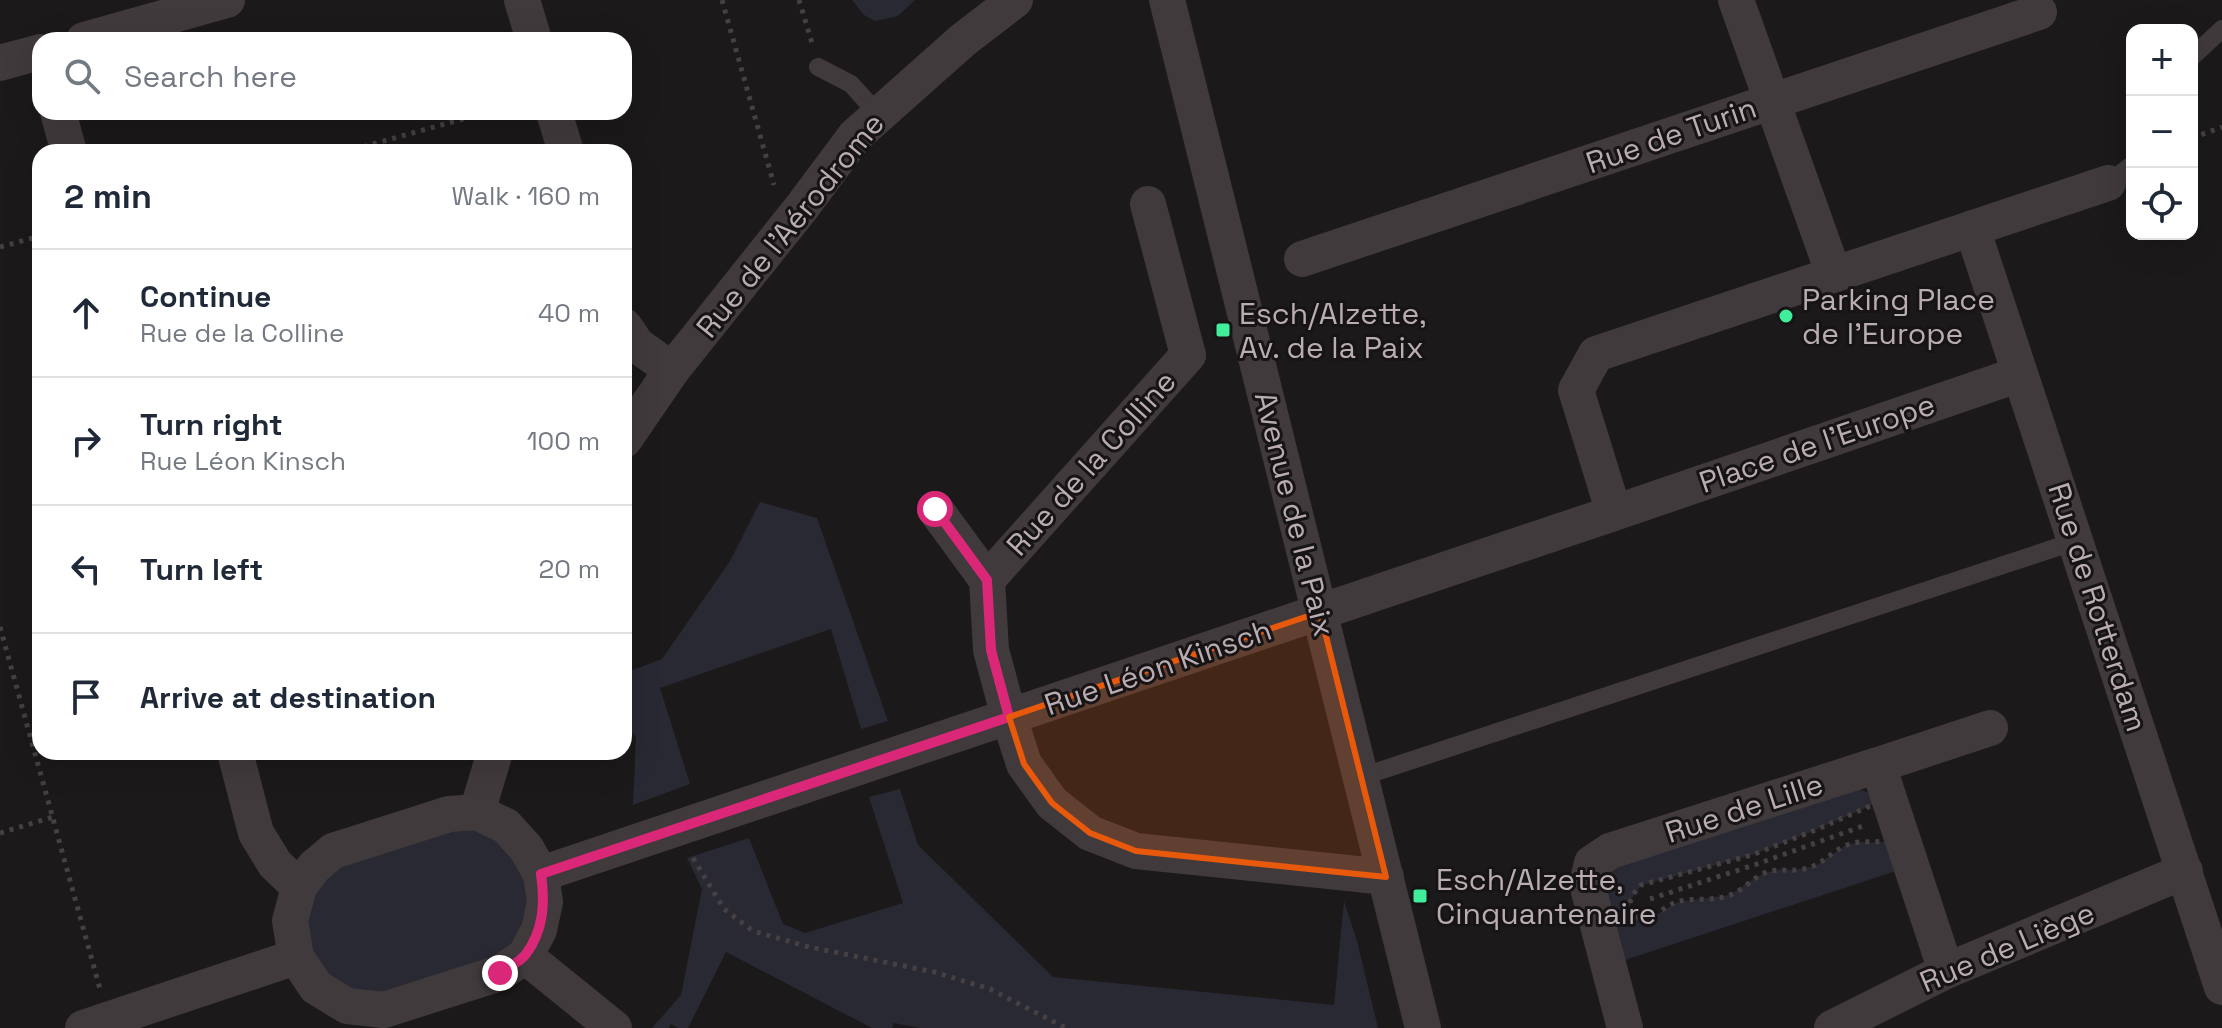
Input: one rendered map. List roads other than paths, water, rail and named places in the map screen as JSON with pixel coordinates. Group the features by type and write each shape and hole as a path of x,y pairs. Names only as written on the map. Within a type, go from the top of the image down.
{"street":[{"path":"113,32 227,0"},
{"path":"522,0 532,32"},
{"name":"Rue de l'Aérodrome","path":"632,428 672,370 855,136 963,40 1015,0"},
{"name":"Avenue de la Paix","path":"1167,0 1423,1028"},
{"path":"1736,0 1834,275"},
{"name":"Rue de Turin","path":"1302,259 2039,12"},
{"path":"0,63 32,54"},
{"path":"60,120 67,144"},
{"path":"556,120 564,144"},
{"path":"1614,513 1576,390 1596,354 1972,228 2120,174"},
{"name":"Rue de la Colline","path":"987,580 1188,355 1148,204"},
{"name":"Rue de Rotterdam","path":"1972,228 2222,987"},
{"path":"632,338 637,345 672,370"},
{"name":"Place de l'Europe","path":"1320,612 2020,374"},
{"name":"Rue de la Colline","path":"935,509 987,580 991,650 1009,717 1024,764 1052,803 1090,833 1136,851 1386,877"},
{"name":"Rue Léon Kinsch","path":"541,874 1320,612"},
{"name":"Rue de Lille","path":"1625,1028 1587,884 1592,863 1610,851 1990,728"},
{"path":"237,760 256,833 275,864 299,887"},
{"path":"477,812 493,760"},
{"path":"1878,765 1888,816 1946,971"},
{"path":"477,812 506,826 526,848 541,874 545,902 539,930 525,956 500,973 384,1010 347,1006 316,987 296,957 290,921 299,887 314,867 333,851 449,814 477,812"},
{"name":"Rue de Liège","path":"1832,1028 1946,971 2185,871"},
{"path":"525,956 614,1028"},
{"path":"96,1023 296,957"}],"lane":[{"path":"2198,51 2222,29"},
{"path":"818,67 851,84 878,114"},
{"path":"1361,777 2076,541"}],"place":[{"name":"Parking Place de l'Europe","path":"1786,316"},
{"name":"Esch/Alzette, Av. de la Paix","path":"1223,330"},
{"name":"Esch/Alzette, Cinquantenaire","path":"1420,896"}]}
